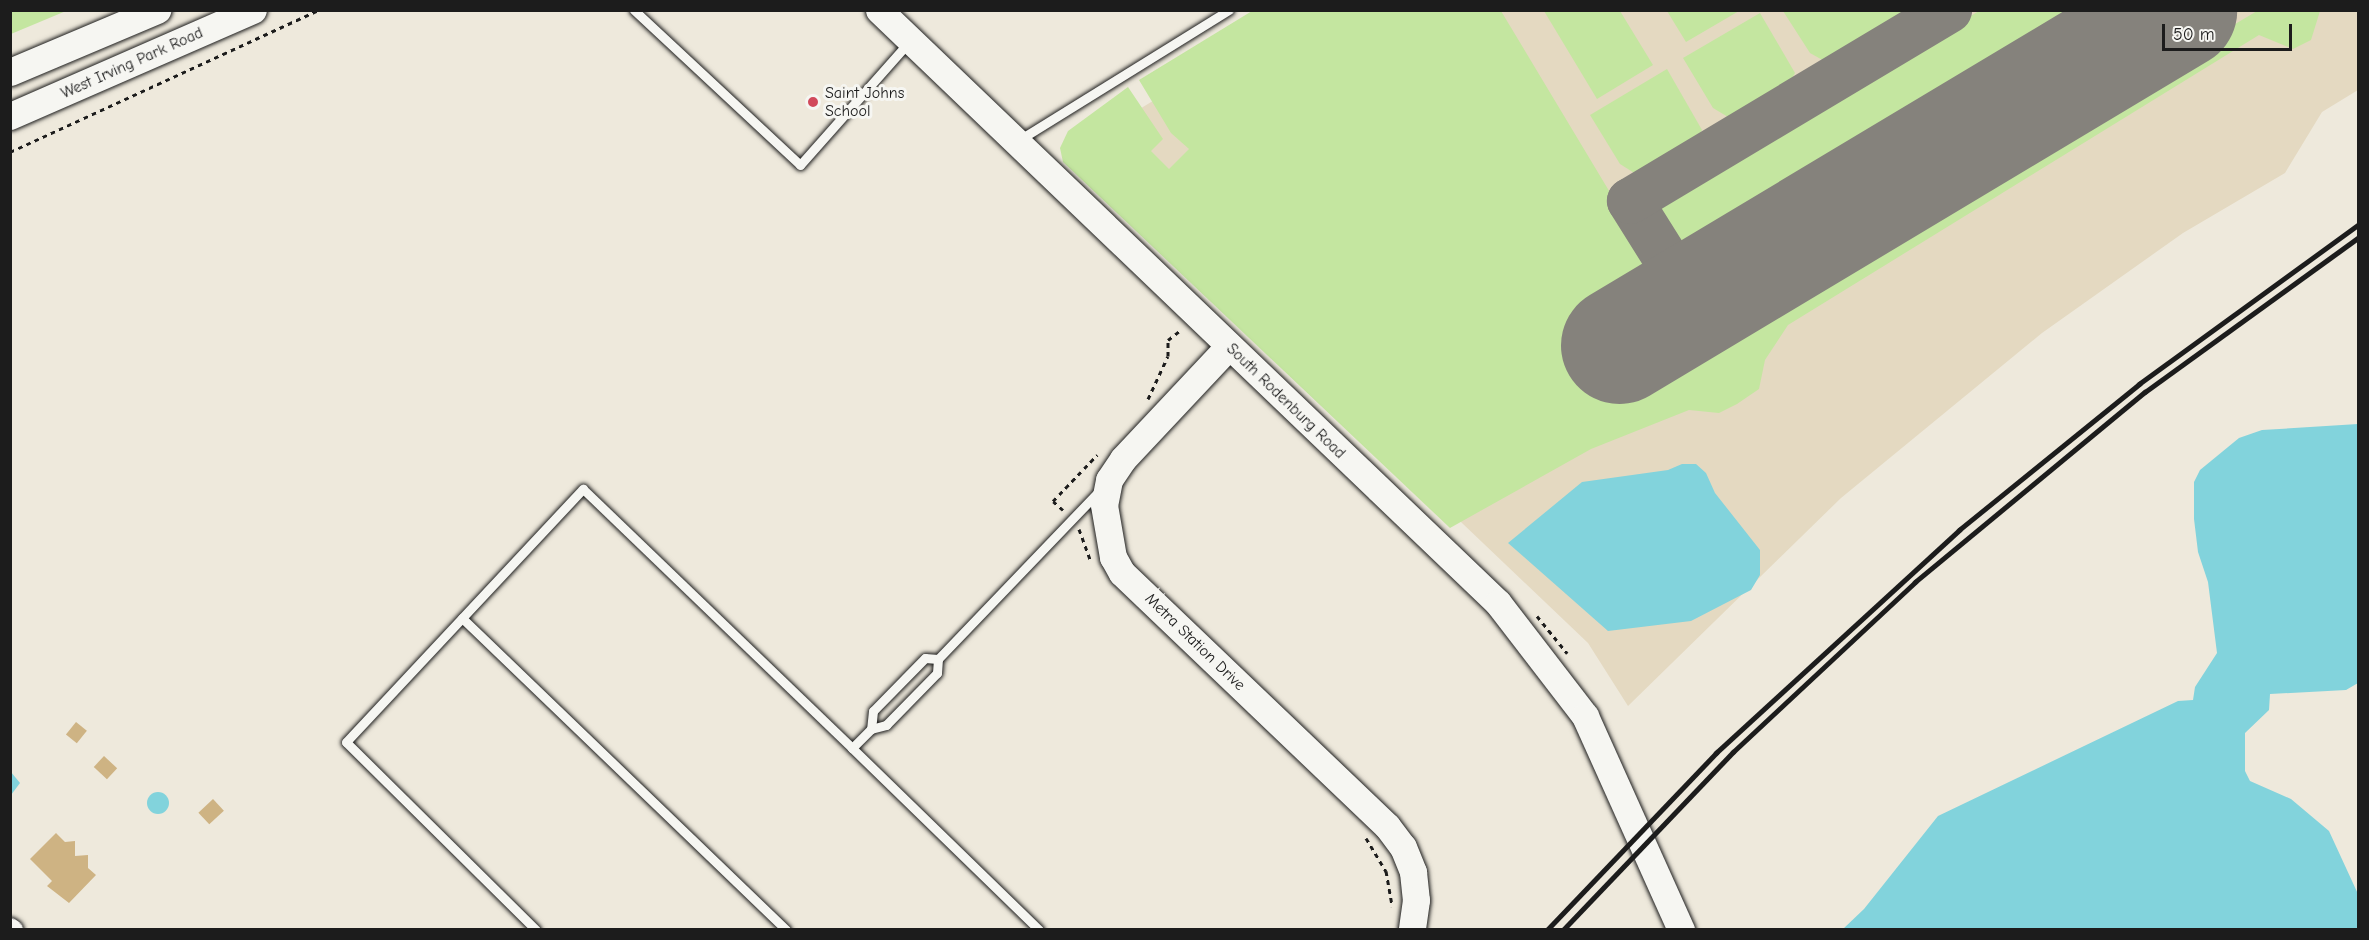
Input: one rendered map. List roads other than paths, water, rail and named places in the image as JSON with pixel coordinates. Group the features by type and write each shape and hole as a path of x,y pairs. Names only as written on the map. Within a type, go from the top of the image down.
{"street":[{"path":"10,72 157,10"},
{"name":"West Irving Park Road","path":"10,116 253,10"},
{"name":"South Rodenburg Road","path":"879,10 1498,603 1585,716 1681,930"},
{"name":"Metra Station Drive","path":"1229,346 1123,459 1109,480 1104,505 1106,531 1122,573 1387,826 1403,847 1413,872 1416,900 1412,930"}],"lane":[{"path":"634,10 800,165 910,41"},
{"path":"1016,142 1229,10"},
{"path":"852,748 871,729 886,725 938,673 938,659 1109,480"},
{"path":"537,930 346,742 583,489 1039,930"},
{"path":"462,618 786,930"},
{"path":"871,729 873,711 926,658 938,659"}],"water":[{"path":"2358,424 2358,683 2346,690 2270,694 2269,710 2245,733 2245,771 2250,781 2291,799 2329,831 2358,894 2358,929 1843,929 1864,909 1938,816 2178,701 2193,700 2195,687 2217,653 2208,582 2198,552 2194,519 2194,482 2200,470 2239,438 2262,430"},
{"path":"1682,464 1696,464 1706,473 1715,493 1760,550 1760,575 1751,590 1691,621 1608,631 1508,543 1582,482 1668,470"},
{"path":"11,772 20,783 10,795"},
{"path":"158,792 166,795 169,803 166,811 158,814 150,811 147,803 150,795"}],"railway":[{"path":"1547,930 1716,753 1959,530 2139,384 2358,225"},
{"path":"1563,930 1733,752 1915,582 2145,392 2358,238"}],"place":[{"name":"Saint Johns School","path":"813,102"}]}
